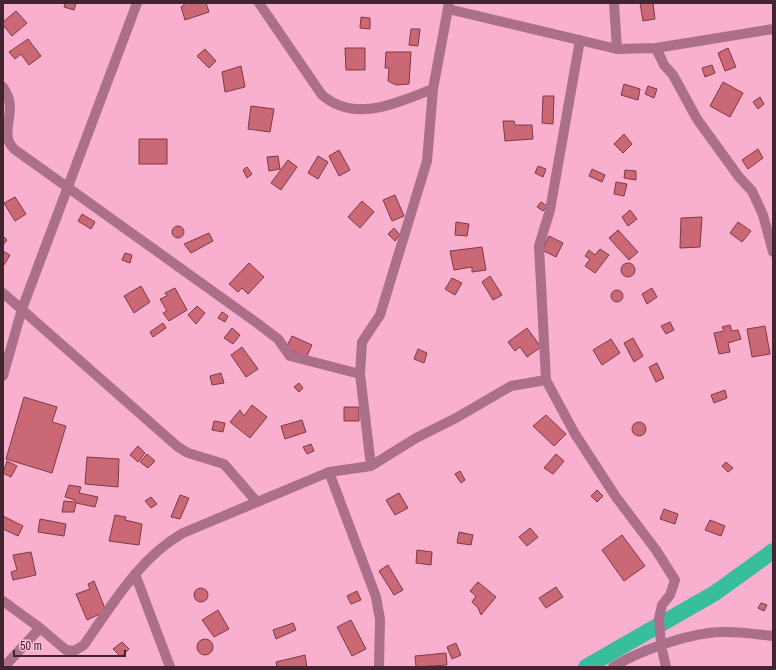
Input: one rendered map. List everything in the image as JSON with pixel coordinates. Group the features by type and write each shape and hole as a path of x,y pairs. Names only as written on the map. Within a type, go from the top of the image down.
{"street":[{"path":"3,376 22,309 137,3"},
{"path":"259,3 322,94 330,101 340,106 376,109 433,89"},
{"path":"614,3 617,49"},
{"path":"371,466 360,374 362,342 380,315 427,161 433,89 449,6 617,49 656,48 773,29"},
{"path":"580,40 550,210 539,246 546,380 575,434 616,497 656,550 675,580 670,595 662,605 659,618 661,645 666,667"},
{"path":"656,48 664,65 674,75 697,119 739,177 752,192 764,215 773,252"},
{"path":"3,87 8,96 10,107 7,135 8,144 257,323 278,339 290,356 360,374"},
{"path":"3,293 178,447 188,453 224,464 256,502"},
{"path":"3,601 40,628 66,650 78,649 84,645 135,574 174,538 329,472 371,466 416,438 456,418 511,386 546,380"},
{"path":"329,472 376,597 380,618 379,667"},
{"path":"135,574 170,667"},
{"path":"4,667 40,628"},
{"path":"614,667 661,645 709,633 738,632 773,636"}],"building":[{"path":"65,3 76,3 74,10 64,7"},
{"path":"184,3 206,3 209,12 185,20 181,7"},
{"path":"640,3 653,3 655,19 643,21"},
{"path":"16,11 27,23 12,36 3,25 3,22"},
{"path":"361,17 370,18 370,29 360,28"},
{"path":"411,29 420,29 418,46 409,45"},
{"path":"28,39 41,56 29,65 21,54 15,59 9,52"},
{"path":"345,48 365,48 365,70 346,70"},
{"path":"728,48 736,67 725,71 718,53"},
{"path":"205,49 216,61 209,68 197,56"},
{"path":"386,52 411,52 409,84 396,85 388,81 389,68 385,68"},
{"path":"712,65 715,73 705,77 702,68"},
{"path":"241,66 245,87 225,92 222,72"},
{"path":"723,82 743,93 730,117 710,106"},
{"path":"624,84 640,89 638,100 621,95"},
{"path":"648,86 657,89 654,98 645,94"},
{"path":"543,96 554,96 553,124 542,123"},
{"path":"760,97 764,104 758,109 753,102"},
{"path":"251,106 274,109 270,132 248,129"},
{"path":"503,121 514,121 515,125 532,125 533,139 505,141"},
{"path":"624,134 632,144 623,153 614,144"},
{"path":"139,139 167,139 167,164 139,164"},
{"path":"758,149 763,158 748,169 742,160"},
{"path":"339,150 350,170 339,176 329,156"},
{"path":"278,156 280,169 269,171 267,157"},
{"path":"318,156 328,162 318,179 308,173"},
{"path":"288,160 297,167 281,190 271,183"},
{"path":"538,166 546,169 543,177 535,173"},
{"path":"247,167 252,174 247,178 243,170"},
{"path":"592,169 605,175 602,182 589,176"},
{"path":"625,170 636,171 636,180 624,178"},
{"path":"616,182 627,184 624,196 614,194"},
{"path":"395,195 404,216 392,221 383,200"},
{"path":"15,197 26,214 15,221 4,203"},
{"path":"362,201 374,212 360,228 348,217"},
{"path":"541,202 547,206 543,211 537,207"},
{"path":"630,210 637,219 628,226 622,217"},
{"path":"82,214 95,222 91,229 78,221"},
{"path":"702,217 700,247 680,248 681,218"},
{"path":"456,222 469,224 467,236 455,235"},
{"path":"738,222 751,231 742,242 730,233"},
{"path":"178,226 182,228 184,232 182,236 178,238 174,236 172,232 174,228"},
{"path":"394,228 400,235 395,241 388,234"},
{"path":"618,230 638,252 629,260 609,238"},
{"path":"209,233 213,241 191,253 184,244"},
{"path":"3,236 7,240 3,245"},
{"path":"549,236 563,243 556,257 542,250"},
{"path":"482,247 486,270 472,272 472,267 454,270 450,251"},
{"path":"600,249 609,255 595,273 585,266 590,259 585,256 589,250 595,255"},
{"path":"3,251 10,255 4,265 3,265"},
{"path":"125,253 132,255 130,263 122,260"},
{"path":"249,263 264,277 248,294 242,288 238,292 229,284"},
{"path":"625,263 631,263 635,267 635,273 631,277 625,277 621,273 621,267"},
{"path":"490,276 502,295 493,300 482,282"},
{"path":"452,278 462,283 455,295 445,289"},
{"path":"141,286 150,302 134,313 124,296"},
{"path":"175,288 187,310 169,321 163,313 167,311 160,299 167,296 165,293"},
{"path":"652,288 657,297 647,304 642,294"},
{"path":"617,290 621,292 623,296 621,300 617,302 613,300 611,296 613,292"},
{"path":"197,306 205,313 196,324 188,315"},
{"path":"222,312 228,316 225,322 218,318"},
{"path":"670,322 674,330 666,334 661,326"},
{"path":"163,323 166,328 153,337 150,332"},
{"path":"730,325 732,331 738,330 741,339 728,343 730,352 719,354 714,333 724,331 722,327"},
{"path":"765,326 770,354 752,357 747,329"},
{"path":"232,328 240,335 233,344 224,338"},
{"path":"527,328 541,347 527,357 520,347 515,351 508,342"},
{"path":"292,336 312,345 306,358 286,348"},
{"path":"633,338 643,356 634,362 624,343"},
{"path":"611,339 620,353 602,365 593,350"},
{"path":"242,347 258,369 246,377 231,355"},
{"path":"418,349 427,353 424,363 414,359"},
{"path":"657,363 664,378 656,382 649,367"},
{"path":"221,373 224,383 212,385 210,376"},
{"path":"299,383 303,388 299,392 294,387"},
{"path":"725,390 727,398 714,403 711,395"},
{"path":"24,397 57,407 52,422 66,426 52,473 6,459"},
{"path":"252,405 267,417 250,438 230,422 240,410 244,416"},
{"path":"344,407 359,407 359,421 344,421"},
{"path":"546,415 566,434 554,446 533,426"},
{"path":"302,420 306,432 285,439 281,426"},
{"path":"214,421 225,423 223,432 212,430"},
{"path":"639,422 644,424 646,429 644,434 639,436 634,434 632,429 634,424"},
{"path":"311,444 314,451 307,454 303,447"},
{"path":"138,446 145,453 138,462 130,455"},
{"path":"147,454 155,461 148,468 140,462"},
{"path":"556,454 564,461 553,474 544,468"},
{"path":"87,457 119,459 118,487 85,484"},
{"path":"7,461 17,466 11,477 3,473"},
{"path":"726,462 733,468 728,472 722,466"},
{"path":"460,471 465,480 461,483 455,474"},
{"path":"69,485 81,487 79,493 98,497 95,507 76,503 74,512 62,512 64,501 74,502 75,500 65,497"},
{"path":"597,490 603,496 597,502 591,496"},
{"path":"399,493 408,508 395,515 386,500"},
{"path":"180,495 189,498 180,519 171,517"},
{"path":"151,497 157,504 151,508 145,501"},
{"path":"664,509 678,514 675,524 660,519"},
{"path":"115,515 126,517 125,520 142,524 139,545 109,541"},
{"path":"3,516 23,526 18,536 3,529"},
{"path":"40,519 66,524 64,536 38,532"},
{"path":"710,520 725,526 721,536 705,530"},
{"path":"530,528 538,537 527,546 519,537"},
{"path":"459,532 473,535 471,545 457,543"},
{"path":"622,535 645,566 624,581 602,550"},
{"path":"417,550 432,552 431,565 416,563"},
{"path":"31,552 36,575 13,580 11,572 17,570 13,555"},
{"path":"388,565 403,590 394,595 379,571"},
{"path":"94,581 106,611 87,620 76,594 90,589 88,584"},
{"path":"478,582 496,597 481,615 478,608 472,602 476,596 470,591"},
{"path":"556,587 563,597 546,608 539,598"},
{"path":"201,588 206,590 208,595 206,600 201,602 196,600 194,595 196,590"},
{"path":"357,591 361,600 351,604 347,596"},
{"path":"761,603 767,605 764,611 758,608"},
{"path":"218,610 229,629 214,637 202,620"},
{"path":"351,620 366,649 352,656 337,627"},
{"path":"293,623 296,630 276,639 273,630"},
{"path":"205,639 212,644 213,647 208,654 205,655 198,650 197,647 202,640"},
{"path":"122,642 129,649 121,657 113,649"},
{"path":"456,643 461,655 452,659 447,647"},
{"path":"446,653 447,665 416,667 415,656"},
{"path":"305,655 307,667 277,667 276,662"}],"waterway":[{"path":"586,667 715,593 773,551"}]}
